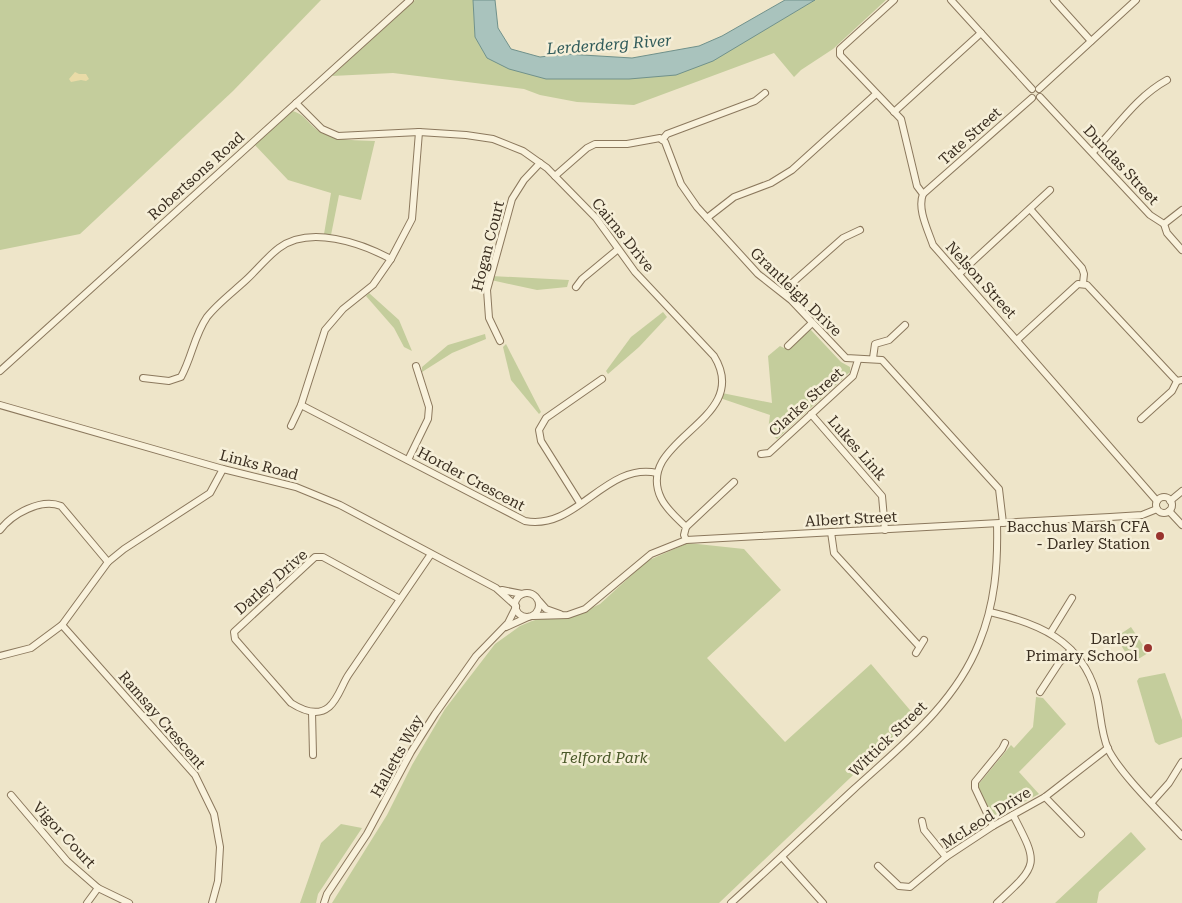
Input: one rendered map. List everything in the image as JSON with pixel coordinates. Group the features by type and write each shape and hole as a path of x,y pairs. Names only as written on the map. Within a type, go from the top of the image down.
{"street":[{"name":"Robertsons Road","path":"0,371 410,0"},
{"name":"Nelson Street","path":"894,0 839,52 841,57 901,121 917,186 924,194 920,201 933,245 1157,501"},
{"path":"951,0 1036,89"},
{"path":"1054,0 1091,41"},
{"path":"1036,97 1031,94 1136,0"},
{"path":"894,112 981,33"},
{"path":"1093,152 1120,119 1155,87 1168,80"},
{"path":"555,176 587,148 595,144 627,144 660,138 662,140 667,134 755,101 765,92"},
{"path":"707,218 734,197 771,183 792,170 876,94"},
{"name":"Dundas Street","path":"1036,97 1093,152 1150,215 1164,224 1167,233 1182,250"},
{"name":"Tate Street","path":"924,194 1036,97"},
{"name":"Cairns Drive","path":"296,103 322,129 338,136 419,132 493,139 523,151 540,163 596,218 617,250 635,272 714,356 720,371 720,393 711,412 668,452 657,473"},
{"path":"290,426 301,405 325,330 343,309 373,285 391,259 412,219 419,132"},
{"name":"Grantleigh Drive","path":"662,140 665,142 681,184 707,218 758,274 782,292 846,358 858,360"},
{"name":"Hogan Court","path":"500,341 489,318 487,290 512,199 524,180 540,163"},
{"path":"959,274 1050,190"},
{"path":"1030,209 1082,268 1084,274 1083,282"},
{"path":"1164,224 1182,210"},
{"path":"782,292 842,238 860,230"},
{"path":"143,378 169,381 181,377 188,365 195,338 208,316 280,248 311,237 328,238 345,240 374,250 391,259"},
{"path":"576,287 582,279 617,250"},
{"path":"1017,340 1078,284 1083,282"},
{"path":"1083,282 1180,380 1172,391 1142,419"},
{"path":"788,346 812,323"},
{"path":"873,358 876,344 889,340 906,326"},
{"path":"858,360 873,358 882,360 999,489 1000,524"},
{"name":"Clarke Street","path":"761,454 769,453 855,374 858,360"},
{"path":"408,460 428,419 429,407 416,366"},
{"path":"580,503 540,441 539,430 546,418 602,379"},
{"name":"Links Road","path":"0,405 223,469 296,487 340,505 496,588 522,594"},
{"name":"Horder Crescent","path":"301,405 525,521 545,522 554,520 622,476 637,471 657,473"},
{"name":"Lukes Link","path":"811,414 882,496 884,530"},
{"path":"0,656 31,648 62,625 108,562 124,549 210,493 223,469"},
{"path":"657,473 660,497 686,527 686,540"},
{"path":"686,527 734,482"},
{"path":"1170,501 1182,491"},
{"path":"1164,497 1170,501 1172,506 1169,511 1162,513 1156,509 1157,501 1164,497"},
{"path":"0,530 22,512 42,504 53,503 61,506 108,562"},
{"name":"Albert Street","path":"531,616 568,615 585,608 598,600 652,554 686,540 1142,515 1156,509"},
{"path":"1169,511 1182,525"},
{"name":"Wittick Street","path":"732,903 926,723 957,684 978,644 990,612 995,586 1000,524"},
{"path":"831,532 834,553 918,650 924,640"},
{"path":"314,754 312,712 328,707 336,697 346,677 431,554"},
{"name":"Darley Drive","path":"312,712 302,710 291,703 235,639 234,632 315,557 323,556 400,599"},
{"name":"Links Road","path":"496,588 516,607"},
{"path":"539,602 538,610 531,616 521,615 516,607 517,600 522,594 534,595 546,609 568,615"},
{"path":"1051,632 1072,598"},
{"name":"Halletts Way","path":"324,903 327,894 368,834 411,752 434,714 476,656 502,629 516,607"},
{"path":"990,612 1026,620 1051,632 1071,650 1089,674 1096,694 1099,716 1108,748 1116,762 1182,836"},
{"name":"Halletts Way","path":"502,629 531,616"},
{"name":"Ramsay Crescent","path":"62,625 195,775 214,814 220,847 218,881 212,903"},
{"path":"1040,692 1059,662 1071,650"},
{"path":"993,826 975,788 976,782 1002,750 1004,742"},
{"name":"McLeod Drive","path":"878,866 899,886 910,887 946,856 993,826 1046,797 1108,748"},
{"path":"1152,802 1169,783 1182,762"},
{"name":"Vigor Court","path":"11,795 67,861 98,888 129,903"},
{"path":"1046,797 1080,834"},
{"path":"997,903 1028,872 1031,860 1031,850 1013,815"},
{"path":"922,821 924,830 946,856"},
{"path":"782,857 824,903"},
{"path":"87,903 98,888"}],"green space":[{"path":"0,0 321,0 233,91 80,234 0,250"},
{"path":"415,0 473,0 475,37 487,58 629,79 761,32 815,0 886,0 833,49 801,70 794,77 774,53 634,105 577,102 540,95 524,89 393,73 332,76"},
{"path":"291,111 300,114 328,136 348,140 375,141 361,200 339,195 331,235 324,234 331,193 288,180 254,144"},
{"path":"491,276 569,280 567,287 537,290 491,280"},
{"path":"369,293 399,320 412,351 404,347 394,328 366,296"},
{"path":"663,312 667,317 639,347 608,374 606,371 631,337"},
{"path":"810,329 841,362 850,367 850,372 777,439 768,430 770,415 720,398 722,393 772,403 768,356 780,346 784,348 803,330"},
{"path":"485,334 486,339 452,353 422,372 422,367 448,345"},
{"path":"506,344 541,412 539,414 511,380 503,347"},
{"name":"Telford Park","path":"688,543 744,549 781,590 707,658 785,742 871,664 915,716 719,903 332,903 387,815 412,765 445,709 495,644 520,626 532,621 542,618 570,618 600,604 647,561"},
{"path":"1131,627 1148,653 1132,663 1116,637"},
{"path":"1165,673 1182,720 1182,737 1159,745 1155,742 1137,681 1139,678"},
{"path":"1036,697 1043,698 1066,724 1019,772 1039,794 994,818 979,795 978,785 1011,745 1014,748 1033,727"},
{"path":"341,824 362,828 318,894 316,903 300,903 321,843"},
{"path":"1131,832 1146,849 1099,892 1097,903 1055,903"}],"sand":[{"path":"75,72 86,74 89,79 71,82 69,79"}],"water":[{"path":"473,0 495,0 498,28 511,49 540,57 566,54 632,58 699,46 722,36 785,0 815,0 713,61 676,75 629,79 546,79 509,69 487,58 475,37"}],"place":[{"name":"Bacchus Marsh CFA - Darley Station","path":"1160,536"},
{"name":"Darley Primary School","path":"1148,648"}],"water label":[{"name":"Lerderderg River","path":"609,44"}]}
